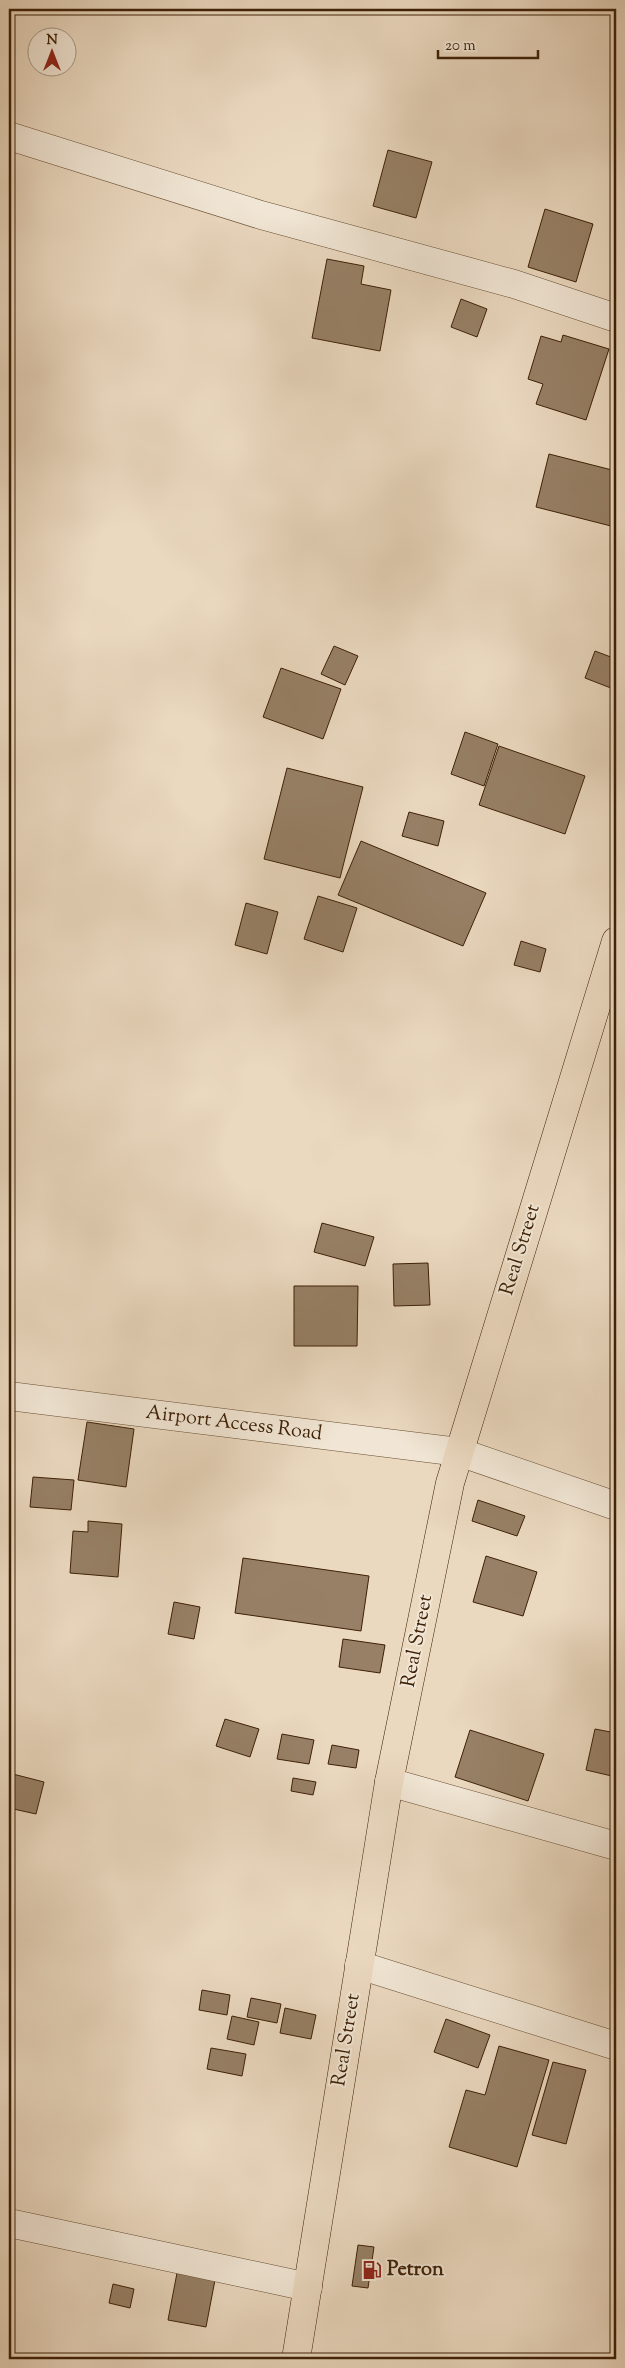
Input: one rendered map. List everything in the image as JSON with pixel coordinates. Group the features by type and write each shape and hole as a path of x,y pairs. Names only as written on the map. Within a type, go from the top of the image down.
{"main road":[{"name":"Real Street","path":"296,2359 389,1782 450,1483 616,941"}],"street":[{"path":"9,136 261,215 514,284 616,318"},
{"name":"Airport Access Road","path":"9,1396 459,1452 616,1506"},
{"path":"389,1782 616,1846"},
{"path":"359,1965 616,2046"},
{"path":"9,2223 308,2287"}],"building":[{"path":"388,150 432,162 416,218 373,206"},
{"path":"545,209 593,224 576,282 528,267"},
{"path":"327,259 364,266 361,284 391,290 380,351 312,338"},
{"path":"461,299 487,309 477,337 451,327"},
{"path":"563,335 609,349 586,420 536,404 543,384 528,379 541,336 561,342"},
{"path":"549,454 616,471 615,527 536,507"},
{"path":"334,646 358,656 345,685 321,674"},
{"path":"595,651 616,659 616,690 585,678"},
{"path":"281,668 341,689 323,739 263,717"},
{"path":"465,732 498,744 484,786 451,774"},
{"path":"499,746 585,776 565,834 479,805"},
{"path":"287,768 363,787 340,878 264,859"},
{"path":"409,812 444,821 438,846 402,836"},
{"path":"361,841 486,893 463,946 338,895"},
{"path":"318,896 357,908 343,952 304,939"},
{"path":"246,903 278,912 267,954 235,945"},
{"path":"521,941 546,949 540,972 514,965"},
{"path":"322,1223 374,1237 365,1266 314,1252"},
{"path":"428,1263 430,1305 394,1306 393,1264"},
{"path":"294,1286 358,1286 357,1346 294,1346"},
{"path":"87,1422 134,1429 126,1487 78,1480"},
{"path":"33,1477 74,1480 71,1510 30,1507"},
{"path":"478,1500 525,1516 517,1536 472,1521"},
{"path":"88,1521 122,1524 118,1577 70,1573 73,1531 88,1532"},
{"path":"486,1556 537,1572 523,1616 473,1602"},
{"path":"243,1558 369,1576 361,1631 235,1613"},
{"path":"174,1602 200,1607 194,1639 168,1634"},
{"path":"343,1639 385,1645 380,1673 339,1667"},
{"path":"225,1719 259,1729 250,1757 216,1746"},
{"path":"595,1729 616,1733 616,1777 586,1770"},
{"path":"470,1730 544,1754 528,1801 455,1777"},
{"path":"282,1734 314,1740 309,1764 277,1759"},
{"path":"332,1745 359,1750 356,1768 328,1764"},
{"path":"9,1773 44,1782 36,1814 9,1808"},
{"path":"293,1778 316,1782 313,1795 291,1791"},
{"path":"202,1990 230,1995 227,2015 199,2010"},
{"path":"251,1998 281,2004 277,2023 247,2017"},
{"path":"285,2008 316,2015 311,2039 280,2033"},
{"path":"232,2016 259,2022 254,2045 227,2039"},
{"path":"446,2019 490,2035 478,2068 434,2052"},
{"path":"499,2046 549,2060 517,2167 449,2147 466,2090 485,2095"},
{"path":"211,2048 246,2054 242,2076 207,2069"},
{"path":"553,2062 586,2070 566,2144 532,2135"},
{"path":"358,2245 374,2247 368,2288 352,2286"},
{"path":"177,2273 215,2280 206,2327 168,2320"},
{"path":"113,2284 134,2289 130,2308 109,2303"}],"place":[{"name":"Petron","path":"372,2270"}]}
